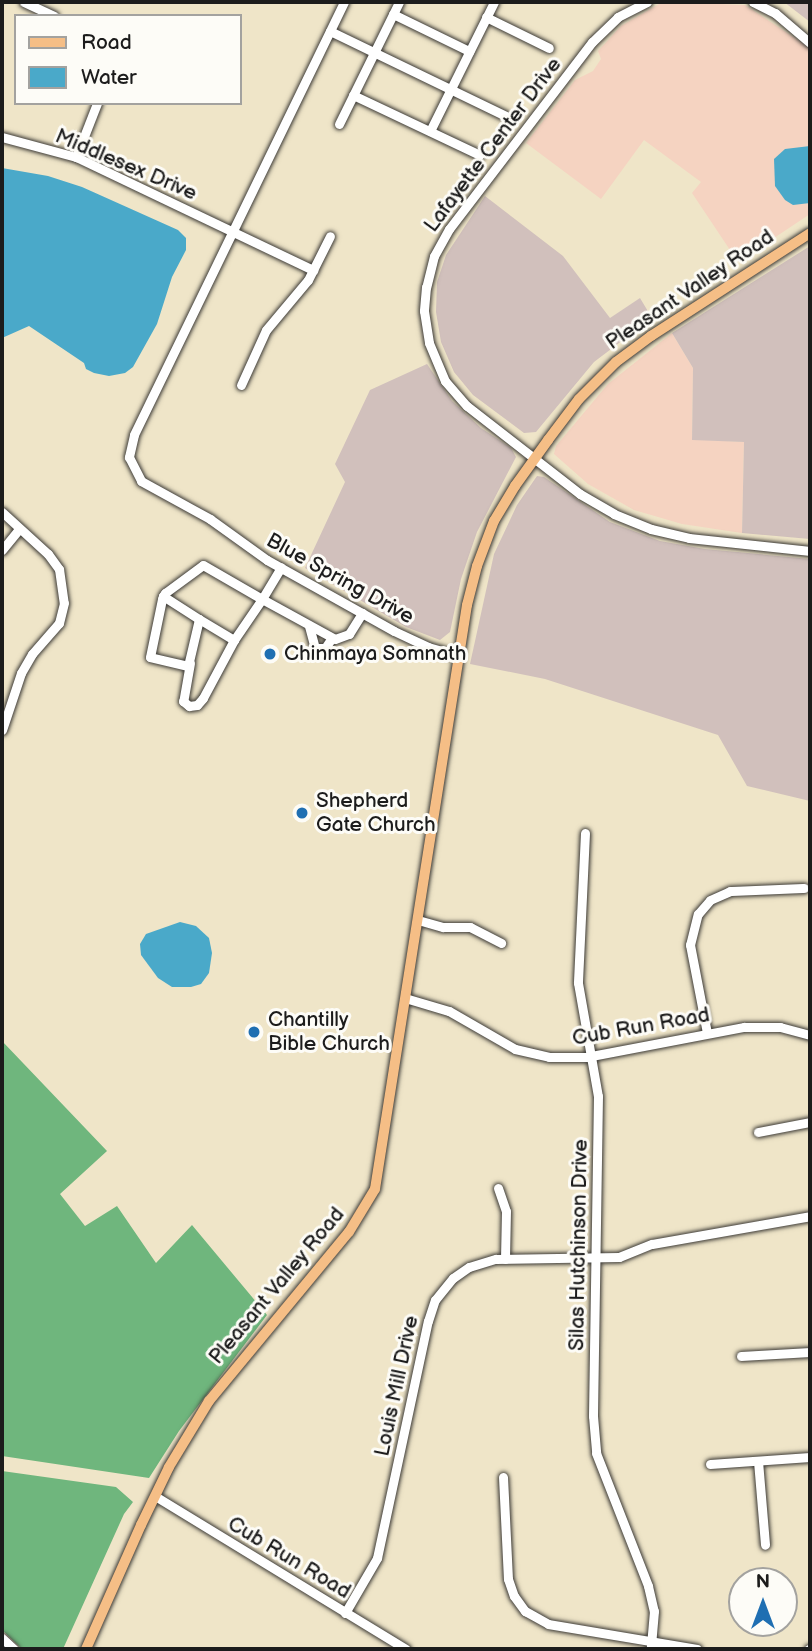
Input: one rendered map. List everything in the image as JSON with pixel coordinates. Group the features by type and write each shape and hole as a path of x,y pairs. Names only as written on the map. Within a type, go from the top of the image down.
{"main road":[{"name":"Pleasant Valley Road","path":"86,1649 155,1496 222,1382 368,1205 380,1164 471,586 486,540 514,486 579,399 617,362 807,233"}],"street":[{"path":"24,2 50,14"},
{"path":"233,232 344,2"},
{"path":"339,124 399,2"},
{"path":"430,131 494,2"},
{"name":"Lafayette Center Drive","path":"647,2 618,17 592,42 449,229 429,271 425,303 426,327 441,372 467,406 597,505 651,529 689,538 810,551"},
{"path":"753,2 775,13 810,43"},
{"path":"393,14 469,51"},
{"path":"486,17 550,48"},
{"path":"330,32 506,116"},
{"path":"353,95 480,155"},
{"path":"76,157 96,105"},
{"name":"Middlesex Drive","path":"2,137 76,157 313,271"},
{"name":"Blue Spring Drive","path":"233,232 129,447 130,463 141,481 210,519 251,550 415,642 460,656"},
{"path":"241,385 266,330 313,271 330,236"},
{"path":"2,512 18,530 48,554 59,569 64,603 59,623 32,654 21,673 2,730"},
{"path":"2,550 18,530"},
{"path":"190,663 188,666 150,657 163,596 203,565 331,639"},
{"path":"199,619 183,701 189,706 197,705 203,698 234,639 281,567"},
{"path":"163,596 234,639"},
{"path":"309,626 315,648 325,648 331,639 349,634 362,612"},
{"name":"Silas Hutchinson Drive","path":"585,833 578,983 592,1056 599,1114 596,1452 648,1586 654,1611 651,1646"},
{"path":"706,1033 690,945 698,914 710,900 730,891 804,888"},
{"path":"418,920 443,927 470,927 501,943"},
{"name":"Cub Run Road","path":"405,998 449,1011 515,1049 549,1057 592,1056 706,1033 757,1026 780,1027 810,1035"},
{"path":"758,1132 810,1122"},
{"path":"498,1188 505,1205 505,1259"},
{"name":"Louis Mill Drive","path":"345,1613 379,1550 432,1307 439,1294 460,1272 482,1262 505,1259 596,1260 619,1257 652,1244 810,1216"},
{"path":"741,1356 810,1352"},
{"path":"710,1464 810,1457"},
{"path":"758,1461 765,1545"},
{"path":"503,1477 506,1569 510,1588 519,1604 532,1616 548,1624 651,1646 697,1649"},
{"name":"Cub Run Road","path":"155,1496 406,1649"},
{"path":"2,1637 14,1649"}],"shaded area":[{"path":"671,2 745,5 810,48 810,214 738,262 692,193 701,182 644,140 601,199 526,143 575,80 593,71 601,59 598,51 621,26 659,4"},
{"path":"784,2 810,2 810,22"},
{"path":"485,196 563,256 610,318 640,298 652,318 594,362 536,432 524,433 473,395 454,372 441,342 436,312 437,282 446,255"},
{"path":"810,246 810,539 742,533 744,442 692,440 693,368 672,333"},
{"path":"672,333 693,368 692,439 744,442 742,533 682,524 634,510 588,484 554,454 556,446 608,384"},
{"path":"427,364 452,401 481,428 511,448 516,457 477,532 461,579 450,632 440,640 406,627 305,568 345,482 335,464 370,390"},
{"path":"537,476 544,477 610,522 660,541 705,549 810,559 810,801 747,786 718,735 545,679 470,664 494,554 517,505"}],"green space":[{"path":"2,1041 107,1151 60,1194 85,1226 117,1206 156,1263 192,1225 267,1315 179,1431 149,1478 2,1456"},
{"path":"2,1471 116,1487 133,1502 124,1514 63,1649 22,1649 2,1630"}],"water":[{"path":"810,146 810,203 793,205 785,200 775,186 774,159 785,149"},
{"path":"2,168 48,176 82,187 178,230 186,238 186,250 172,277 157,324 133,367 125,373 109,376 94,373 86,369 84,363 29,326 2,338"},
{"path":"180,922 196,926 209,938 212,953 209,973 201,984 191,987 172,987 158,978 141,955 140,944 146,934"}],"place":[{"name":"Chinmaya Somnath","path":"270,654"},
{"name":"Shepherd Gate Church","path":"302,813"},
{"name":"Chantilly Bible Church","path":"254,1032"}]}
